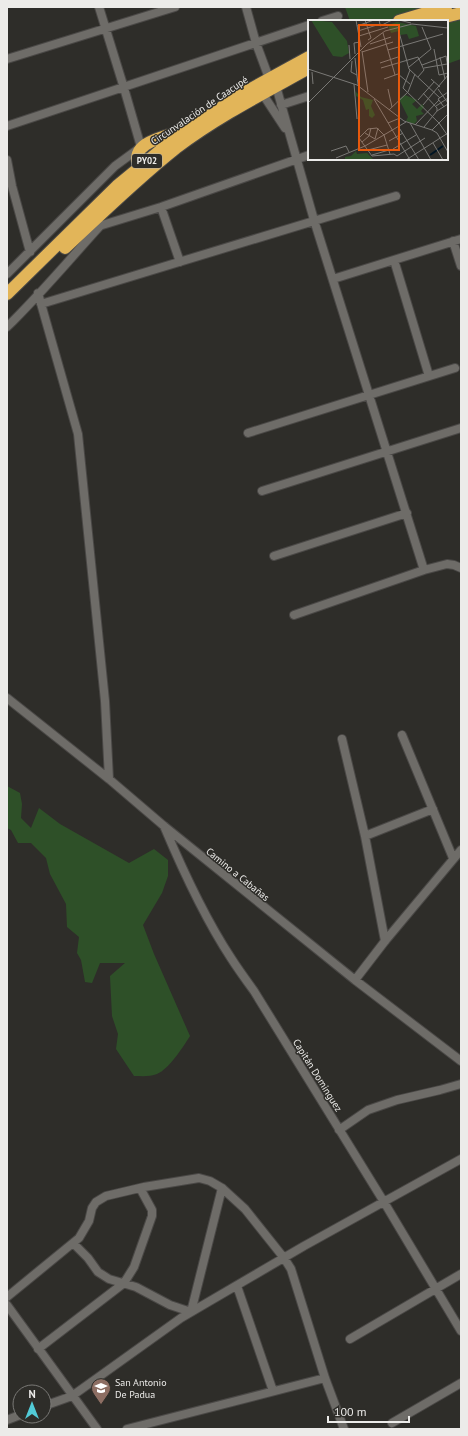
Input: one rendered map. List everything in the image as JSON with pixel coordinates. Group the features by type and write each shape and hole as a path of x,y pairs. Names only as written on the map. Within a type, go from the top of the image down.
{"highway":[{"path":"402,20 418,7"},
{"path":"402,20 446,7"},
{"path":"434,20 461,13"},
{"name":"Circunvalación de Caacupé","path":"7,304 82,232 150,170 177,148 244,104 262,94 273,82 308,58"},
{"name":"Circunvalación de Caacupé","path":"7,294 90,212 140,167 188,130 238,96 308,68"},
{"path":"140,167 137,160 137,154 141,147 161,137 188,130"}],"street":[{"path":"7,274 115,166 141,147 107,28 99,7"},
{"path":"7,59 175,7"},
{"path":"246,7 256,43 282,105 296,160 314,220 388,451 424,570"},
{"path":"325,20 338,16"},
{"path":"7,126 308,25"},
{"path":"262,94 289,133"},
{"path":"282,105 308,96"},
{"path":"82,232 161,207 308,155"},
{"path":"7,160 10,187 30,252"},
{"path":"42,304 396,196"},
{"path":"161,207 180,262"},
{"path":"7,327 28,307 38,293 101,226"},
{"path":"333,279 461,239"},
{"path":"453,241 461,266"},
{"path":"394,260 429,376"},
{"path":"38,293 78,434 104,694 109,779"},
{"path":"248,433 455,368"},
{"path":"262,491 461,428"},
{"path":"274,556 407,513"},
{"path":"294,615 424,570 447,564 461,568"},
{"name":"Camino a Cabañas","path":"7,698 109,779 164,826 355,980 461,1061"},
{"path":"402,735 453,858"},
{"path":"342,739 365,836 385,941"},
{"path":"365,836 433,809"},
{"name":"Capitán Dominguez","path":"164,826 177,857 203,909 227,951 254,990 461,1331"},
{"path":"355,980 385,941 461,850"},
{"path":"339,1130 368,1110 397,1100 461,1084"},
{"path":"52,1403 72,1396 192,1312 284,1258 460,1161"},
{"path":"7,1297 79,1238 88,1221 92,1208 96,1202 106,1196 140,1188 199,1178 210,1181 222,1188 245,1209 291,1269 325,1378 344,1429"},
{"path":"38,1349 124,1284 134,1267 152,1216 152,1210 140,1188"},
{"path":"192,1312 222,1188"},
{"path":"74,1243 88,1258 98,1272 109,1279 136,1287 170,1305 192,1312"},
{"path":"350,1339 461,1274"},
{"path":"237,1286 273,1391"},
{"path":"7,1305 97,1429"},
{"path":"127,1429 325,1378"},
{"path":"392,1423 461,1382"}],"green space":[{"path":"345,7 461,7 461,59 448,64 448,20 350,20"},
{"path":"7,786 20,793 22,804 21,818 31,828 39,808 60,824 129,863 154,849 168,860 168,876 162,893 143,925 190,1036 171,1063 157,1074 148,1076 134,1076 116,1049 118,1034 112,1016 110,976 125,963 100,963 92,983 85,982 81,960 77,953 79,937 67,927 66,904 50,874 46,858 31,843 18,843 11,830 7,828"}],"place":[{"name":"San Antonio De Padua","path":"101,1405"}]}
